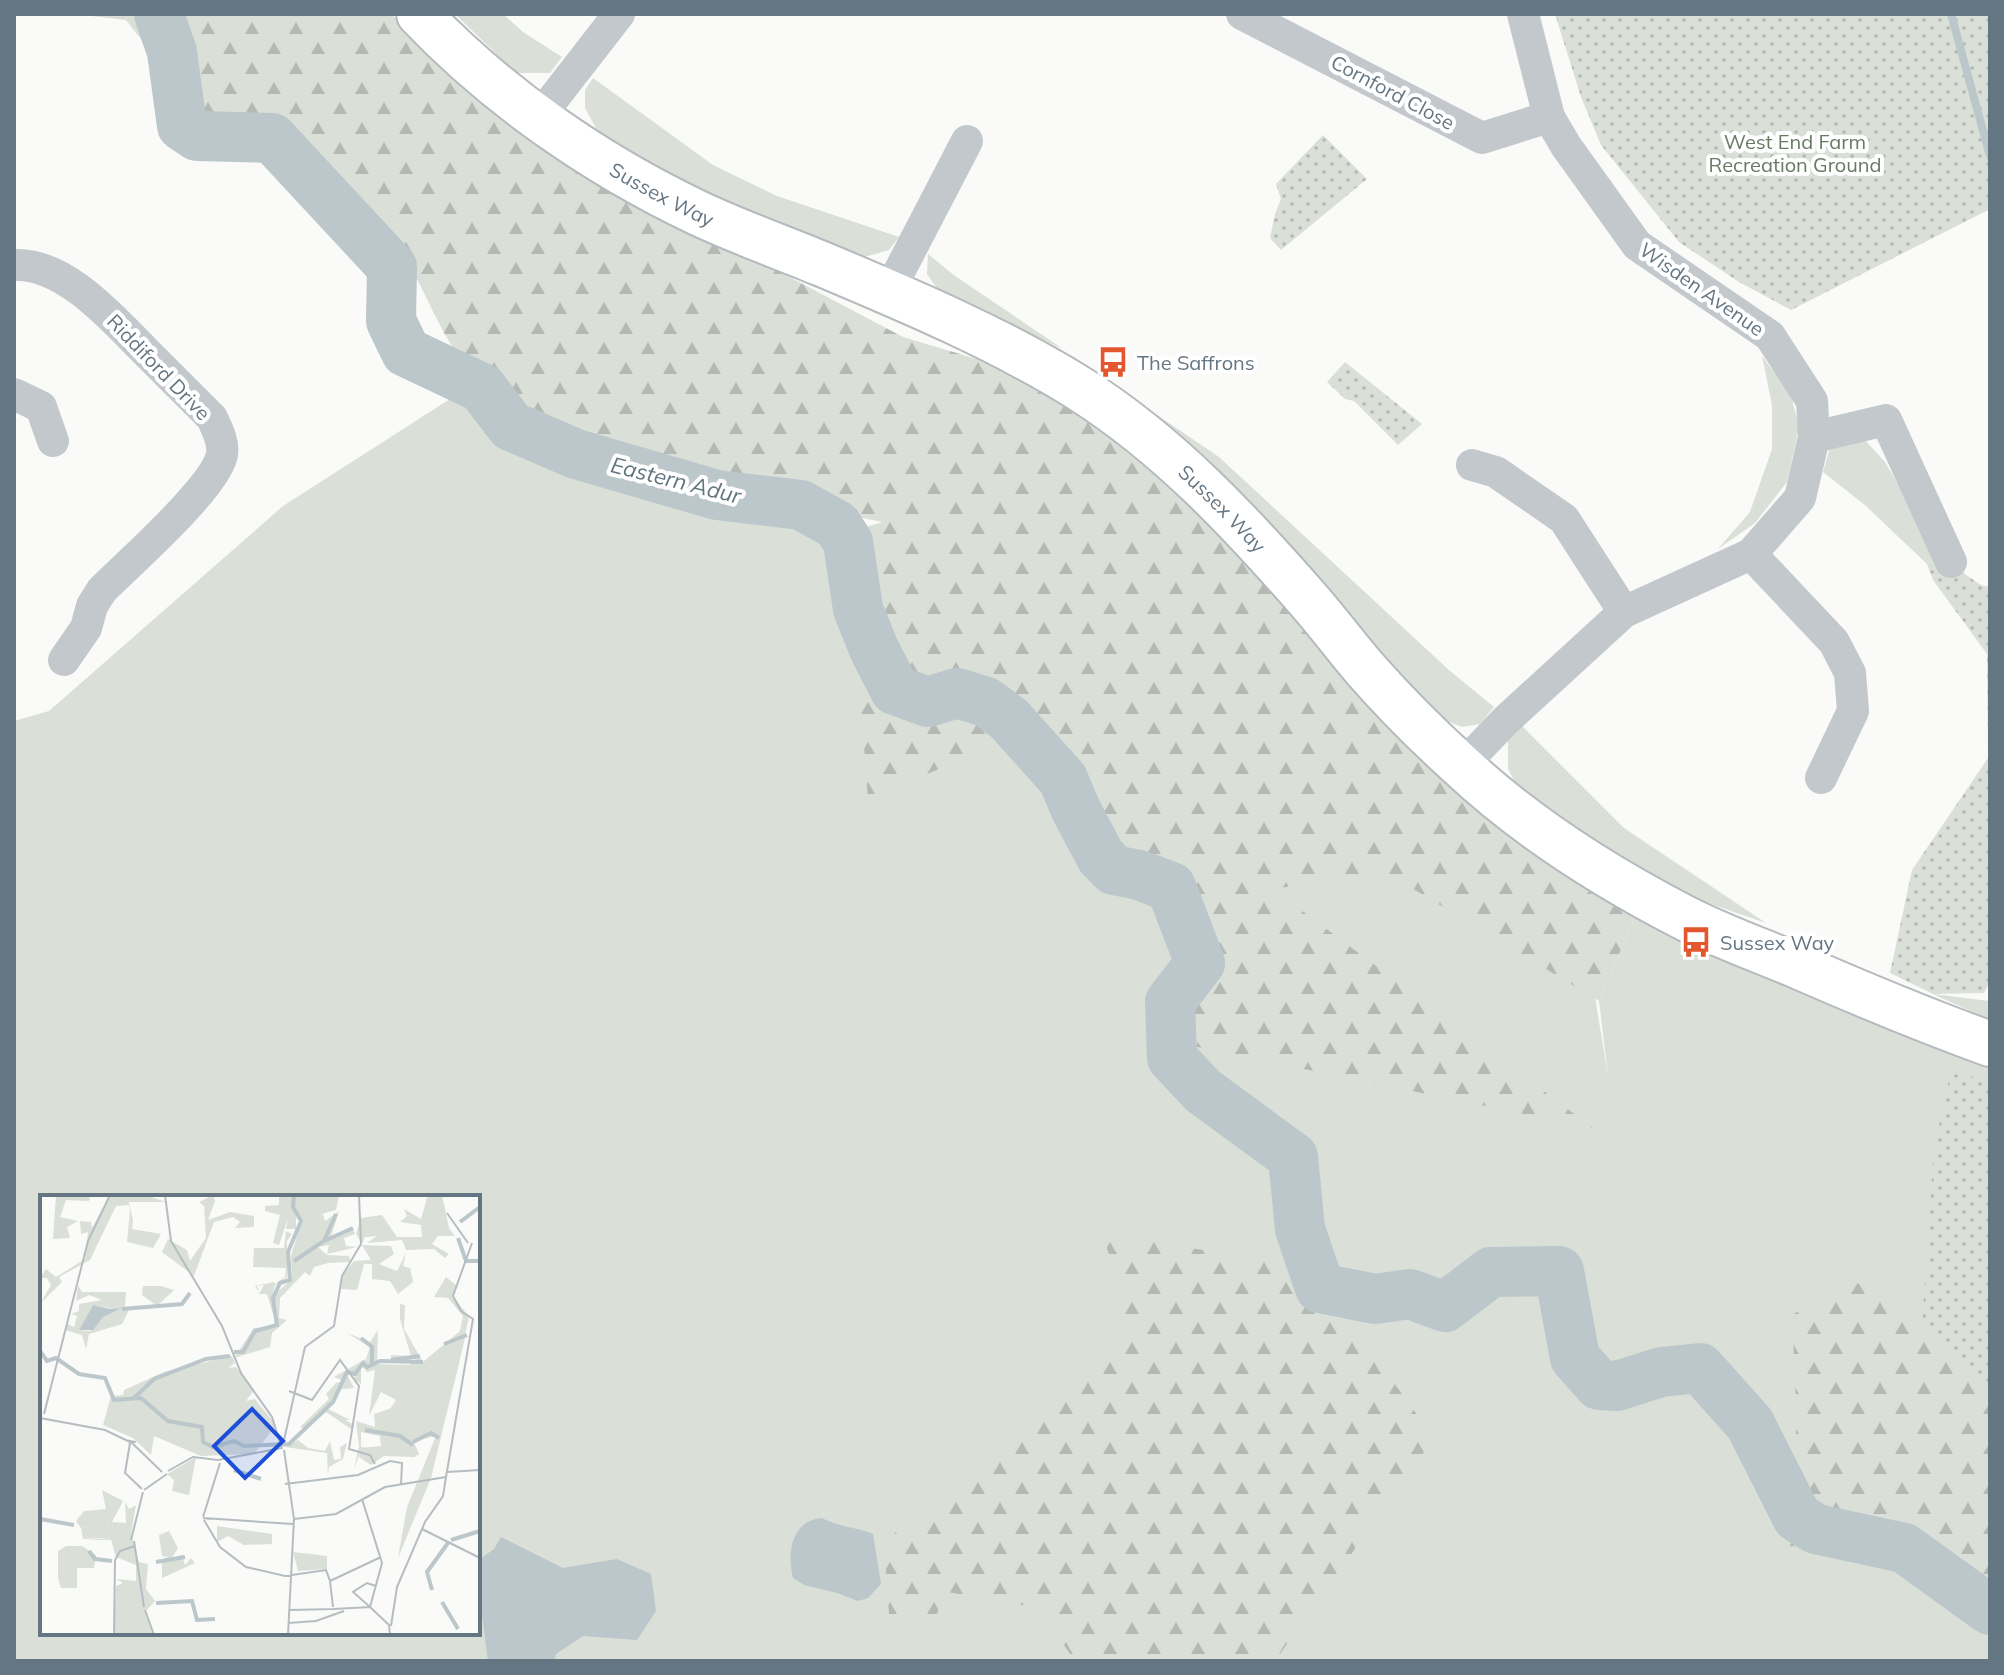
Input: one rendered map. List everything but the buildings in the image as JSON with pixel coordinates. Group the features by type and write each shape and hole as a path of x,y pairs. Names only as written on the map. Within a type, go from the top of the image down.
{"main road":[{"name":"Sussex Way","path":"419,14 477,70 597,159 699,213 967,328 1082,390 1148,439 1225,508 1420,727 1493,795 1539,831 1616,881 1683,917 1914,1017 1990,1044"}],"street":[{"path":"539,117 619,14"},
{"name":"Cornford Close","path":"1242,14 1482,138 1549,117"},
{"name":"Wisden Avenue","path":"1461,767 1505,721 1624,612 1751,554 1800,498 1814,437 1812,401 1770,336 1637,245 1566,146 1549,117 1523,14"},
{"path":"888,293 967,141"},
{"name":"Riddiford Drive","path":"14,265 28,264 61,278 91,298 212,418 222,444 222,454 211,478 102,590 92,606 86,628 64,660"},
{"path":"14,394 41,407 53,441"},
{"path":"1814,437 1886,420 1951,562"},
{"path":"1472,465 1496,472 1564,519 1624,612"},
{"path":"1751,554 1834,642 1850,673 1853,711 1821,778"}],"green space":[{"path":"75,14 391,14 524,137 903,337 1067,386 1637,912 1599,1001 1385,872 1273,889 1593,1128 1163,1040 1195,869 1095,870 1012,738 868,799 855,627 882,522 801,505 710,477 581,457 482,396 444,333 418,281 336,194 255,115 197,111 126,20"},
{"path":"455,14 503,14 523,32 562,57 550,73 516,73"},
{"name":"West End Farm Recreation Ground","path":"1555,14 1990,14 1990,209 1791,310 1739,282 1679,242 1601,145 1581,97"},
{"path":"593,78 713,165 777,196 899,237 889,250 861,258 749,216 620,147 597,130 585,108 585,90"},
{"path":"1323,135 1367,179 1281,250 1270,238 1281,199 1276,184"},
{"path":"928,254 955,276 1063,349 940,293 927,274"},
{"path":"1762,356 1791,395 1799,428 1787,482 1755,523 1718,549 1750,512 1772,449 1772,405"},
{"path":"1345,362 1422,424 1398,445 1354,401 1345,399 1327,382"},
{"path":"450,399 860,529 882,522 1594,991 1608,1076 1599,1001 1637,912 1990,1063 1990,1661 14,1661 14,721 49,711 283,506"},
{"path":"1141,404 1219,457 1450,671 1494,707 1480,724 1462,727 1435,716 1221,476"},
{"path":"1863,438 1885,462 1940,557 1927,564 1866,506 1823,472 1830,447"},
{"path":"1940,557 1981,585 1990,587 1990,982 1984,993 1933,994 1890,973 1912,870 1988,758 1987,654 1933,580 1927,564"},
{"path":"1522,726 1624,828 1766,923 1673,891 1519,790 1508,769 1508,740"},
{"path":"1933,994 1990,1001 1990,1020"},
{"path":"1961,1074 1990,1081 1990,1390 1922,1325 1934,1148 1950,1075"},
{"path":"1103,1234 1303,1266 1315,1274 1434,1438 1275,1661 1075,1661 1038,1608 942,1591 934,1631 889,1614 884,1542 1132,1338"},
{"path":"1848,1281 1892,1293 1990,1396 1990,1610 1904,1548 1781,1546 1797,1424 1792,1315"}],"shaded area":[{"path":"822,1518 873,1534 881,1584 868,1598 858,1601 804,1585 793,1578 791,1548 794,1539 804,1525"},
{"path":"501,1537 563,1568 617,1559 651,1574 656,1611 637,1640 583,1636 556,1654 554,1661 488,1661 480,1600 480,1559 494,1549"}],"waterway":[{"name":"Eastern Adur","path":"159,14 172,52 182,126 197,136 272,138 392,267 391,321 406,352 482,388 511,426 576,454 717,495 801,505 837,525 848,542 858,609 895,690 928,702 957,693 986,702 1009,719 1063,779 1101,857 1114,870 1171,887 1200,963 1170,1002 1172,1058 1203,1091 1293,1157 1300,1229 1320,1288 1375,1299 1410,1294 1445,1307 1491,1272 1559,1271 1575,1358 1599,1385 1617,1386 1661,1372 1700,1368 1750,1424 1797,1517 1816,1529 1904,1548 1990,1610"},
{"path":"1951,14 1990,156"}],"place":[{"name":"The Saffrons","path":"1113,362"},
{"name":"Sussex Way","path":"1696,942"}]}
